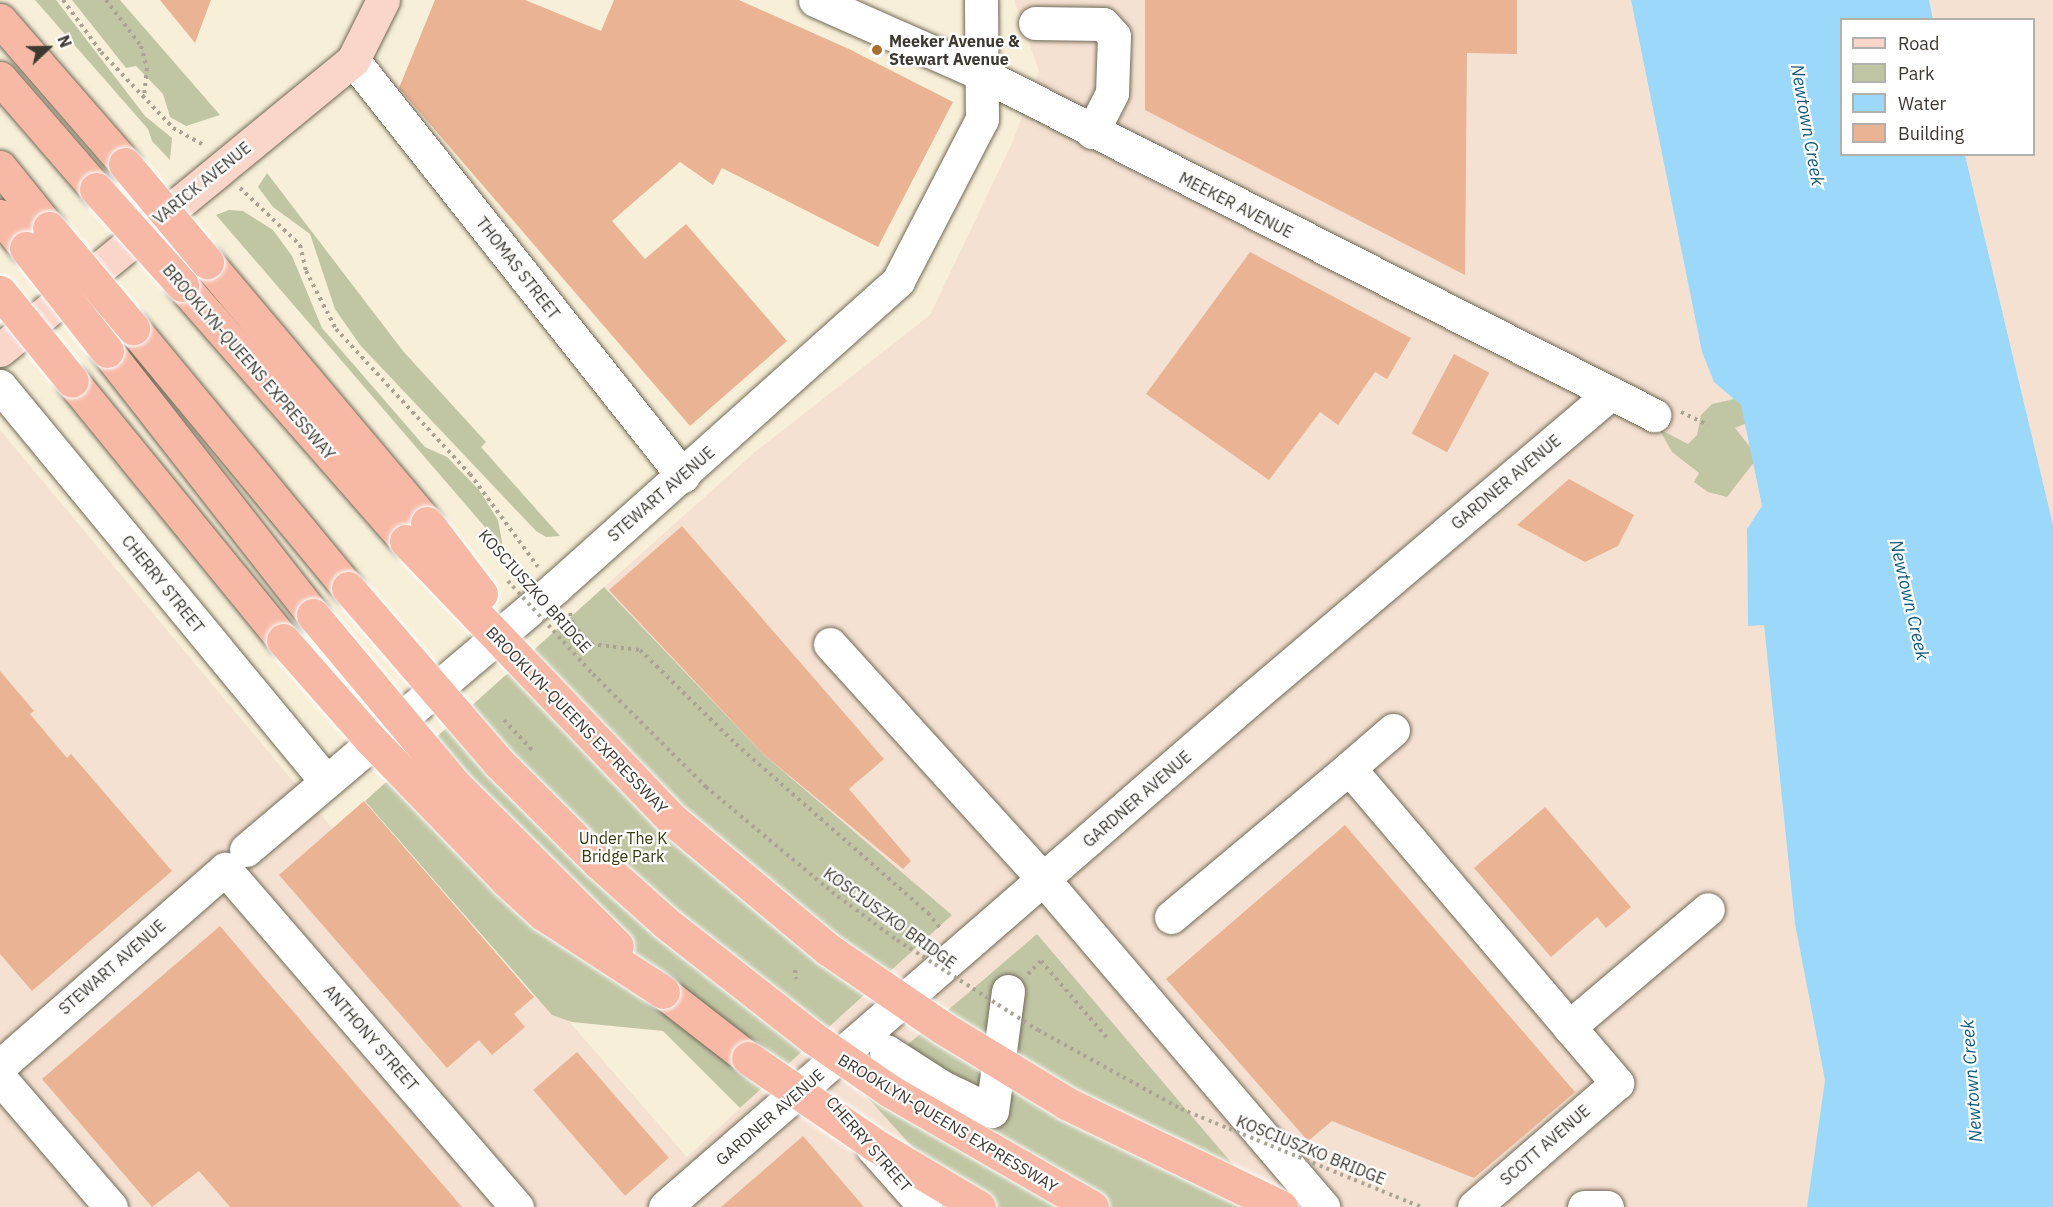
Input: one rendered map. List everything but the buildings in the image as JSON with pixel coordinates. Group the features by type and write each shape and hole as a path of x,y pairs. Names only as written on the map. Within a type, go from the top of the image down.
{"highway":[{"path":"0,20 207,262 416,532"},
{"name":"BROOKLYN-QUEENS EXPRESSWAY","path":"0,78 182,285 416,532 579,725 712,856 886,991 1068,1104 1281,1207"},
{"name":"BROOKLYN-QUEENS EXPRESSWAY","path":"0,167 38,238 133,328 348,588 506,770 666,923 795,1026 890,1091 1092,1207"},
{"path":"0,216 38,238 106,351 313,615 455,785 663,992"},
{"path":"0,292 283,640 376,747 513,887 543,914 663,992 802,1097 979,1207"}],"main road":[{"name":"VARICK AVENUE","path":"0,350 353,60 383,0"}],"street":[{"name":"MEEKER AVENUE","path":"815,0 982,74 1092,132 1654,415"},
{"name":"STEWART AVENUE","path":"0,1066 235,859 683,477 898,281 982,119 981,0"},
{"path":"1035,23 1103,24 1114,36 1112,93 1092,132"},
{"name":"THOMAS STREET","path":"353,60 683,477"},
{"name":"CHERRY STREET","path":"0,386 326,782"},
{"name":"GARDNER AVENUE","path":"665,1207 1248,701 1611,393"},
{"path":"830,644 1044,880 1323,1207"},
{"path":"1171,917 1393,730"},
{"path":"1349,768 1569,1027 1708,909"},
{"name":"ANTHONY STREET","path":"235,859 517,1207"},
{"path":"886,1051 942,1087 992,1111 1008,992"},
{"name":"SCOTT AVENUE","path":"1474,1207 1617,1083 1569,1027"},
{"path":"0,1078 111,1207"},
{"name":"CHERRY STREET","path":"813,1080 925,1207"},
{"path":"1584,1207 1607,1207"}],"path":[{"path":"63,0 101,52 173,128 206,146 222,166"},
{"path":"106,0 141,46 147,68 144,95"},
{"name":"KOSCIUSZKO BRIDGE","path":"506,579 593,674 706,787 815,879 897,940 1038,1030 1181,1109 1421,1207"},
{"path":"1008,992 1041,961 1109,1040"},
{"path":"795,970 796,979"}],"shaded area":[{"path":"1014,0 1631,0 1702,352 1741,405 1762,506 1747,529 1748,625 1764,625 1795,924 1825,1080 1807,1207 0,1207 0,430 333,829 364,801 534,997 567,1019 687,1157 952,915 763,754 604,587 755,452 930,315 1013,141 1039,71"},
{"path":"1929,0 2053,0 2053,525 1965,156 2035,156 2035,18 1934,18"}],"green space":[{"path":"35,0 56,0 145,116 172,138 170,160 152,141 148,129"},
{"path":"72,0 120,0 220,115 186,126 170,117 163,94 136,66 126,68"},
{"path":"267,173 403,351 486,442 481,447 560,536 546,537 536,531 360,345 335,309 310,234 273,207 258,187"},
{"path":"229,210 243,211 273,230 292,256 322,328 425,447 447,457 479,490 498,520 503,548 216,215"},
{"path":"1752,395 1756,419 1735,428 1758,457 1727,497 1708,492 1694,482 1699,473 1672,452 1659,429 1688,444 1697,435 1701,415 1712,404"},
{"name":"Under The K Bridge Park","path":"604,587 763,754 952,915 740,1108 663,1031 572,1022 552,1015 365,801"},
{"path":"1037,934 1269,1207 967,1207 858,1087"}],"water":[{"name":"Newtown Creek","path":"1631,0 1929,0 1933,18 1840,18 1840,156 1965,156 2053,525 2053,1207 1807,1207 1825,1080 1795,924 1764,625 1748,626 1747,529 1762,506 1741,405 1714,382 1702,352"}],"place":[{"name":"Meeker Avenue & Stewart Avenue","path":"877,50"}]}
